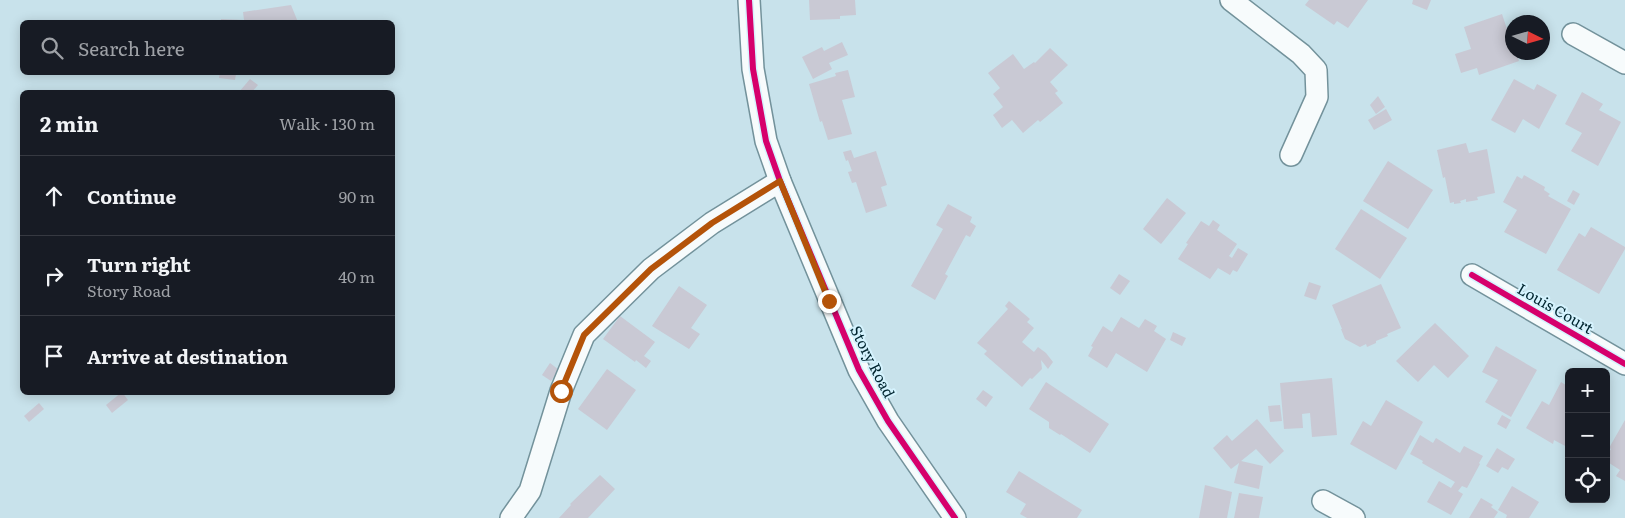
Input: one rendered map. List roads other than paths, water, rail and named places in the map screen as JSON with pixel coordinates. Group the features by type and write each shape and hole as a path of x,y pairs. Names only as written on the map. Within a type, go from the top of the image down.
{"street":[{"name":"Story Road","path":"749,0 753,69 766,141 780,181 859,370 888,421 956,518"},
{"path":"1231,0 1301,54 1316,70 1317,97 1291,155"},
{"path":"1573,34 1625,63"},
{"path":"511,518 530,491 561,391 584,335 651,269 712,223 780,181"},
{"name":"Louis Court","path":"1472,275 1625,364"},
{"path":"1323,501 1354,518"}]}
